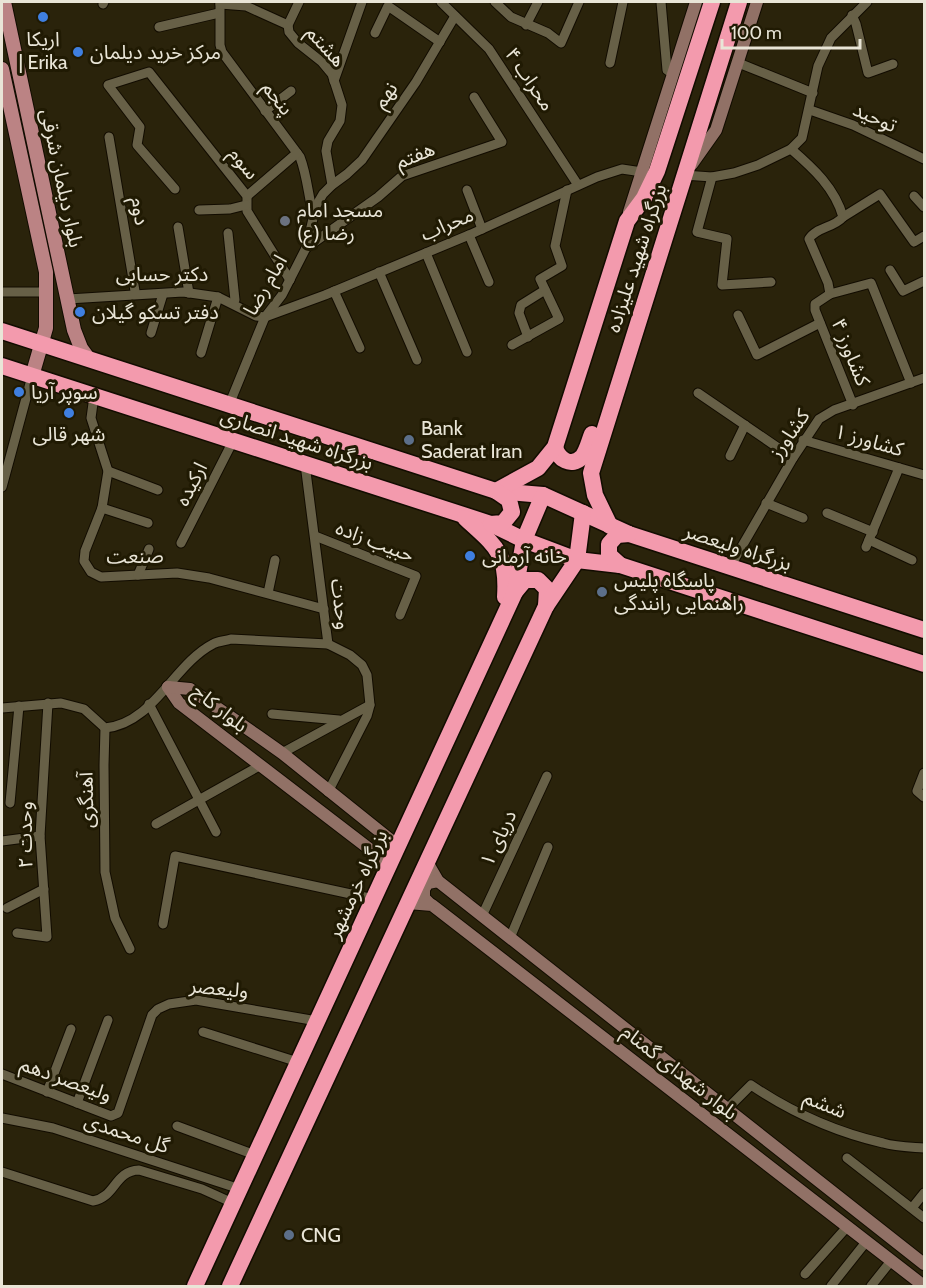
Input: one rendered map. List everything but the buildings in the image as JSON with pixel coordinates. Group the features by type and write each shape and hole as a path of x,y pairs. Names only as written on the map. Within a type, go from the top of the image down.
{"highway":[{"name":"بزرگراه شهید علیزاده","path":"496,491 538,468 555,447 627,221 644,198 657,171 712,2"},
{"name":"بزرگراه شهید علیزاده","path":"610,526 595,495 591,473 739,2"},
{"name":"بزرگراه شهید انصاری","path":"2,331 36,360 94,396 491,524 524,540 577,560"},
{"name":"بزرگراه شهید انصاری","path":"2,366 36,360 89,359 496,491 543,495"},
{"path":"555,447 557,454 565,461 576,461 582,457 605,402 616,388"},
{"path":"491,524 504,523 512,512 509,500 496,491"},
{"name":"بزرگراه ولیعصر","path":"543,495 629,534 924,630"},
{"name":"بزرگراه خرمشهر","path":"195,1287 515,592 524,540 543,495"},
{"path":"230,1287 546,606 577,560 582,513"},
{"path":"459,514 492,543 502,558 506,574 504,614"},
{"path":"620,565 609,555 609,544 617,535 629,534"},
{"path":"577,560 620,565 924,664"},
{"path":"515,592 525,580 538,580 547,590 546,606"}],"main road":[{"name":"بلوار دیلمان شرقی","path":"4,2 74,330 81,348 89,359"},
{"path":"627,221 696,2"},
{"path":"684,175 714,132 757,2"},
{"name":"بلوار دیلمان شرقی","path":"2,69 46,272 45,328 36,360"},
{"path":"46,272 56,344 64,348 70,346 74,340 74,330"},
{"name":"بلوار کاج","path":"168,687 190,689 282,753 398,846"},
{"name":"بلوار کاج","path":"168,687 178,703 389,864"},
{"path":"365,844 372,845 377,840 378,830"},
{"name":"بلوار شهدای گمنام","path":"427,862 438,881 924,1264"},
{"path":"430,904 424,898 424,889 428,883 438,881"},
{"path":"408,903 430,904"},
{"name":"بلوار شهدای گمنام","path":"430,904 716,1124 919,1285"},
{"path":"716,1124 728,1109"}],"street":[{"name":"هشتم","path":"298,2 288,25 289,32 298,43 322,62 334,81 342,105 340,121 328,141 326,151 332,185"},
{"path":"334,81 362,2"},
{"name":"محراب ۴","path":"441,2 489,49 578,185"},
{"path":"526,25 538,2"},
{"path":"501,4 511,17 548,33 561,42 579,2"},
{"path":"610,63 623,2"},
{"path":"661,2 667,70 673,74"},
{"path":"684,175 712,177 734,173 758,165 791,149 802,138 818,66 831,38 856,9 867,2"},
{"path":"159,27 219,6 246,6 288,25"},
{"name":"پنجم","path":"219,6 222,52 297,153 306,173 307,190 314,216"},
{"path":"375,33 388,6 440,42"},
{"path":"856,9 856,24 868,73 893,64"},
{"name":"نهم","path":"332,185 362,160 416,82 455,16"},
{"path":"741,64 813,93"},
{"name":"سوم","path":"175,189 137,145 140,127 108,85 149,72 246,201 247,211 290,280"},
{"path":"265,111 291,91"},
{"name":"هفتم","path":"306,248 378,197 402,176 502,142 474,97"},
{"name":"توحید","path":"810,110 853,125 924,159"},
{"name":"دوم","path":"110,137 135,291"},
{"path":"791,149 817,172 834,195 843,217 880,194 914,242 924,236"},
{"path":"198,210 230,209 246,201 297,153"},
{"name":"محراب","path":"265,317 469,235 597,177 622,169 642,172"},
{"path":"712,177 697,232 727,239 722,285 771,282"},
{"name":"امام رضا","path":"229,405 265,317 282,295 306,248 316,206 332,185"},
{"path":"467,190 482,229"},
{"path":"512,345 559,319 540,279 562,266 555,246 567,190"},
{"path":"914,196 924,207"},
{"name":"کشاورز ۴","path":"843,217 836,225 812,234 809,239 828,283 830,294 815,304 815,310 853,405"},
{"path":"178,227 188,290"},
{"path":"228,234 236,300"},
{"path":"469,235 489,282"},
{"path":"426,253 467,352"},
{"path":"890,270 903,291 924,280"},
{"path":"379,272 417,360"},
{"path":"830,294 871,283 911,383"},
{"name":"دکتر حسابی","path":"67,297 163,294 188,290 218,297 256,316 265,317"},
{"path":"528,336 519,314 521,306 545,290"},
{"name":"دکتر حسابی","path":"67,297 135,291 219,292 265,317"},
{"path":"334,291 360,348"},
{"path":"2,292 45,292"},
{"path":"151,333 163,294"},
{"path":"201,353 218,297"},
{"path":"738,315 757,355 820,323"},
{"path":"2,487 36,360"},
{"name":"کشاورز","path":"730,567 803,440 819,419 834,410 924,378"},
{"path":"698,393 793,458"},
{"name":"صنعت","path":"94,396 91,418 108,471 102,508 85,551 84,561 91,572 101,577 177,573 209,578 324,609"},
{"path":"730,456 745,425"},
{"name":"کشاورز ۱","path":"803,440 924,475"},
{"name":"ارکیده","path":"182,543 233,441"},
{"name":"وحدت","path":"305,464 328,644 350,655 362,665 369,683 370,705"},
{"path":"869,540 899,468"},
{"path":"108,471 158,490"},
{"path":"766,503 803,518"},
{"path":"102,508 148,523"},
{"path":"827,513 869,540 912,560"},
{"name":"حبیب زاده","path":"315,536 416,576 400,615"},
{"path":"138,575 149,549"},
{"path":"268,593 275,560"},
{"path":"2,708 61,703 84,709 105,728 118,727 135,718 201,651 215,643 231,639 328,644"},
{"name":"وحدت ۲","path":"17,933 47,937 40,836 48,703"},
{"path":"149,704 216,832"},
{"path":"282,753 370,705"},
{"path":"328,792 367,716 370,705"},
{"path":"10,803 19,706"},
{"path":"272,714 339,720"},
{"name":"آهنگری","path":"105,728 105,872 116,918 130,949"},
{"path":"156,824 261,765"},
{"path":"921,794 924,773"},
{"name":"دریای ۱","path":"482,916 547,776"},
{"path":"2,841 40,836"},
{"path":"510,938 548,847"},
{"path":"163,924 174,856 374,899"},
{"path":"7,908 44,889"},
{"name":"ولیعصر","path":"118,1113 152,1015 158,1009 169,1004 196,1000 317,1021"},
{"path":"78,1103 108,1020"},
{"path":"47,1092 71,1029"},
{"path":"203,1032 298,1062"},
{"name":"ولیعصر دهم","path":"2,1074 111,1116 118,1113"},
{"name":"ششم","path":"728,1109 751,1084 772,1099 813,1122 884,1144 924,1148"},
{"name":"گل محمدی","path":"2,1118 53,1128 237,1196"},
{"path":"177,1126 255,1155"},
{"path":"847,1158 924,1218"},
{"path":"2,1172 93,1202 106,1196 122,1175 129,1170 139,1170 202,1189 237,1196"},
{"path":"912,1208 924,1193"},
{"path":"805,1274 847,1227"},
{"path":"831,1287 866,1242"},
{"path":"872,1287 891,1261"}],"place":[{"name":"اریکا | Erika","path":"43,17"},
{"name":"مرکز خرید دیلمان","path":"78,52"},
{"name":"مسجد امام رضا (ع)","path":"285,221"},
{"name":"دفتر تسکو گیلان","path":"80,312"},
{"name":"سوپر آریا","path":"19,392"},
{"name":"شهر قالی","path":"69,413"},
{"name":"Bank Saderat Iran","path":"409,440"},
{"name":"خانه آرمانی","path":"470,556"},
{"name":"پاسگاه پلیس راهنمایی رانندگی","path":"602,592"},
{"name":"CNG","path":"289,1235"}]}
